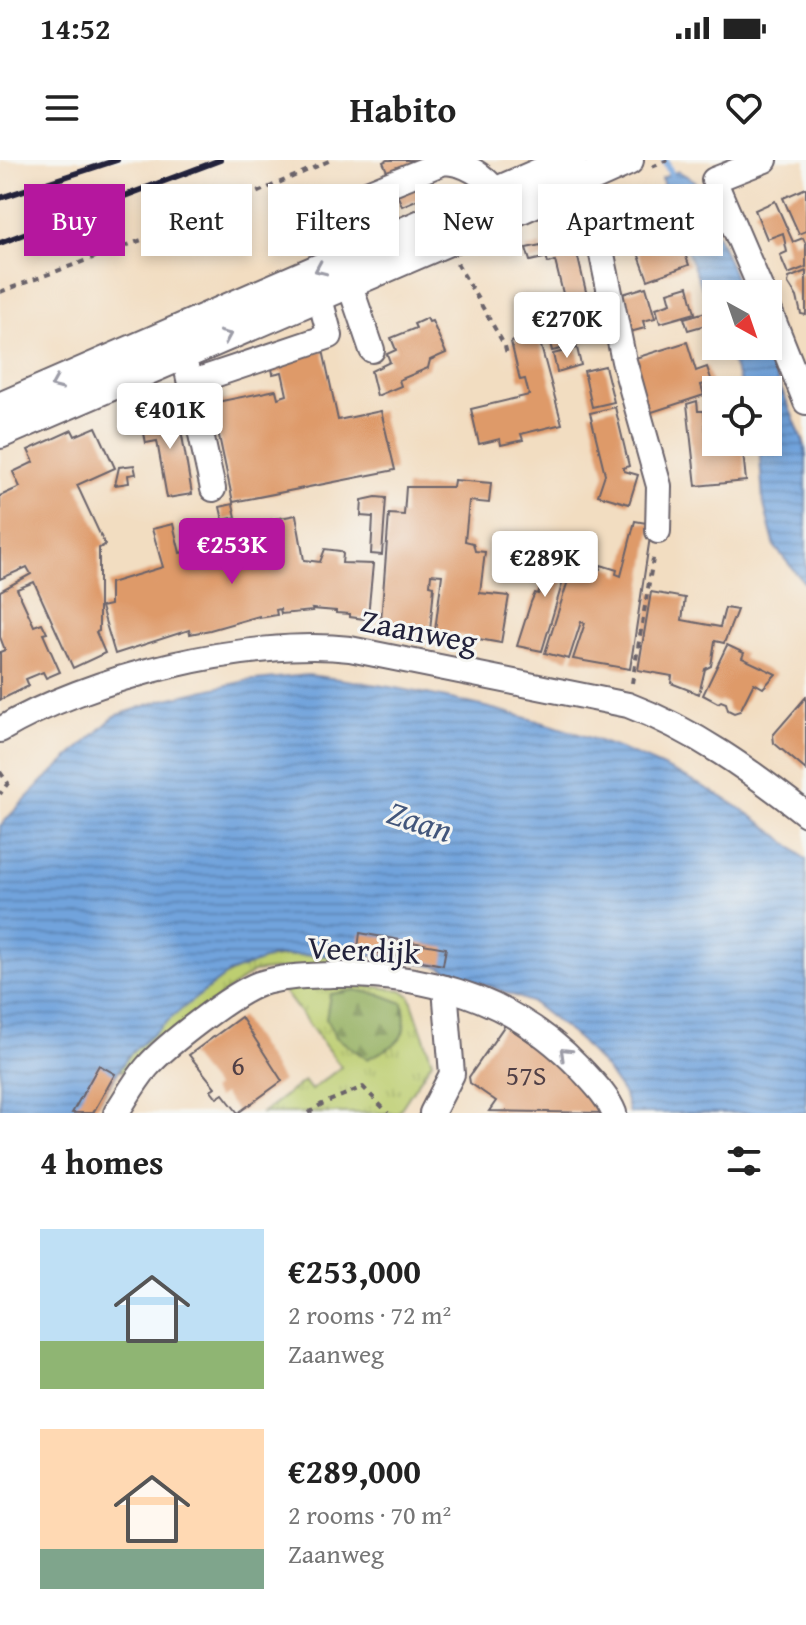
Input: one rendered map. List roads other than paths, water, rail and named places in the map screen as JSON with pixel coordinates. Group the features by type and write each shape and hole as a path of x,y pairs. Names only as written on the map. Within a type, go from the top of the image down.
{"main road":[{"path":"545,184 571,160"},
{"path":"552,184 642,163"},
{"path":"0,408 184,356 415,235"},
{"path":"0,433 415,254"}],"street":[{"path":"757,280 714,180 765,160"},
{"path":"390,184 452,161 484,175 491,184"},
{"path":"602,256 624,361 659,486 658,531"},
{"path":"349,283 372,350"},
{"path":"213,489 184,356 330,336 319,295"},
{"path":"782,342 806,402"},
{"name":"Zaanweg","path":"0,730 61,700 107,682 173,665 315,646 350,649 628,705 667,721 717,749 806,814"},
{"name":"Veerdijk","path":"116,1113 139,1077 160,1055 230,1000 262,983 297,977 363,975 389,976 445,988 489,1002 533,1026 579,1067 614,1113"},
{"path":"432,1113 452,1074 445,988"}],"water":[{"path":"678,171 696,184 663,184 662,178"},
{"path":"723,248 736,280 702,280 702,288 689,256 723,256"},
{"path":"731,360 769,360 776,376 737,376"},
{"path":"782,391 804,443 806,456 806,585 775,547 763,501 760,456 782,456"},
{"name":"Zaan","path":"308,675 436,696 504,712 639,756 701,786 758,820 806,860 806,1113 629,1113 624,1095 606,1069 577,1038 533,1003 440,967 374,956 299,955 271,957 229,973 129,1055 91,1113 0,1113 0,826 41,783 115,716 163,700 245,681"}],"waterway":[{"path":"665,160 671,174"}],"railway":[{"path":"0,198 117,160"},
{"path":"0,243 220,160"}]}
